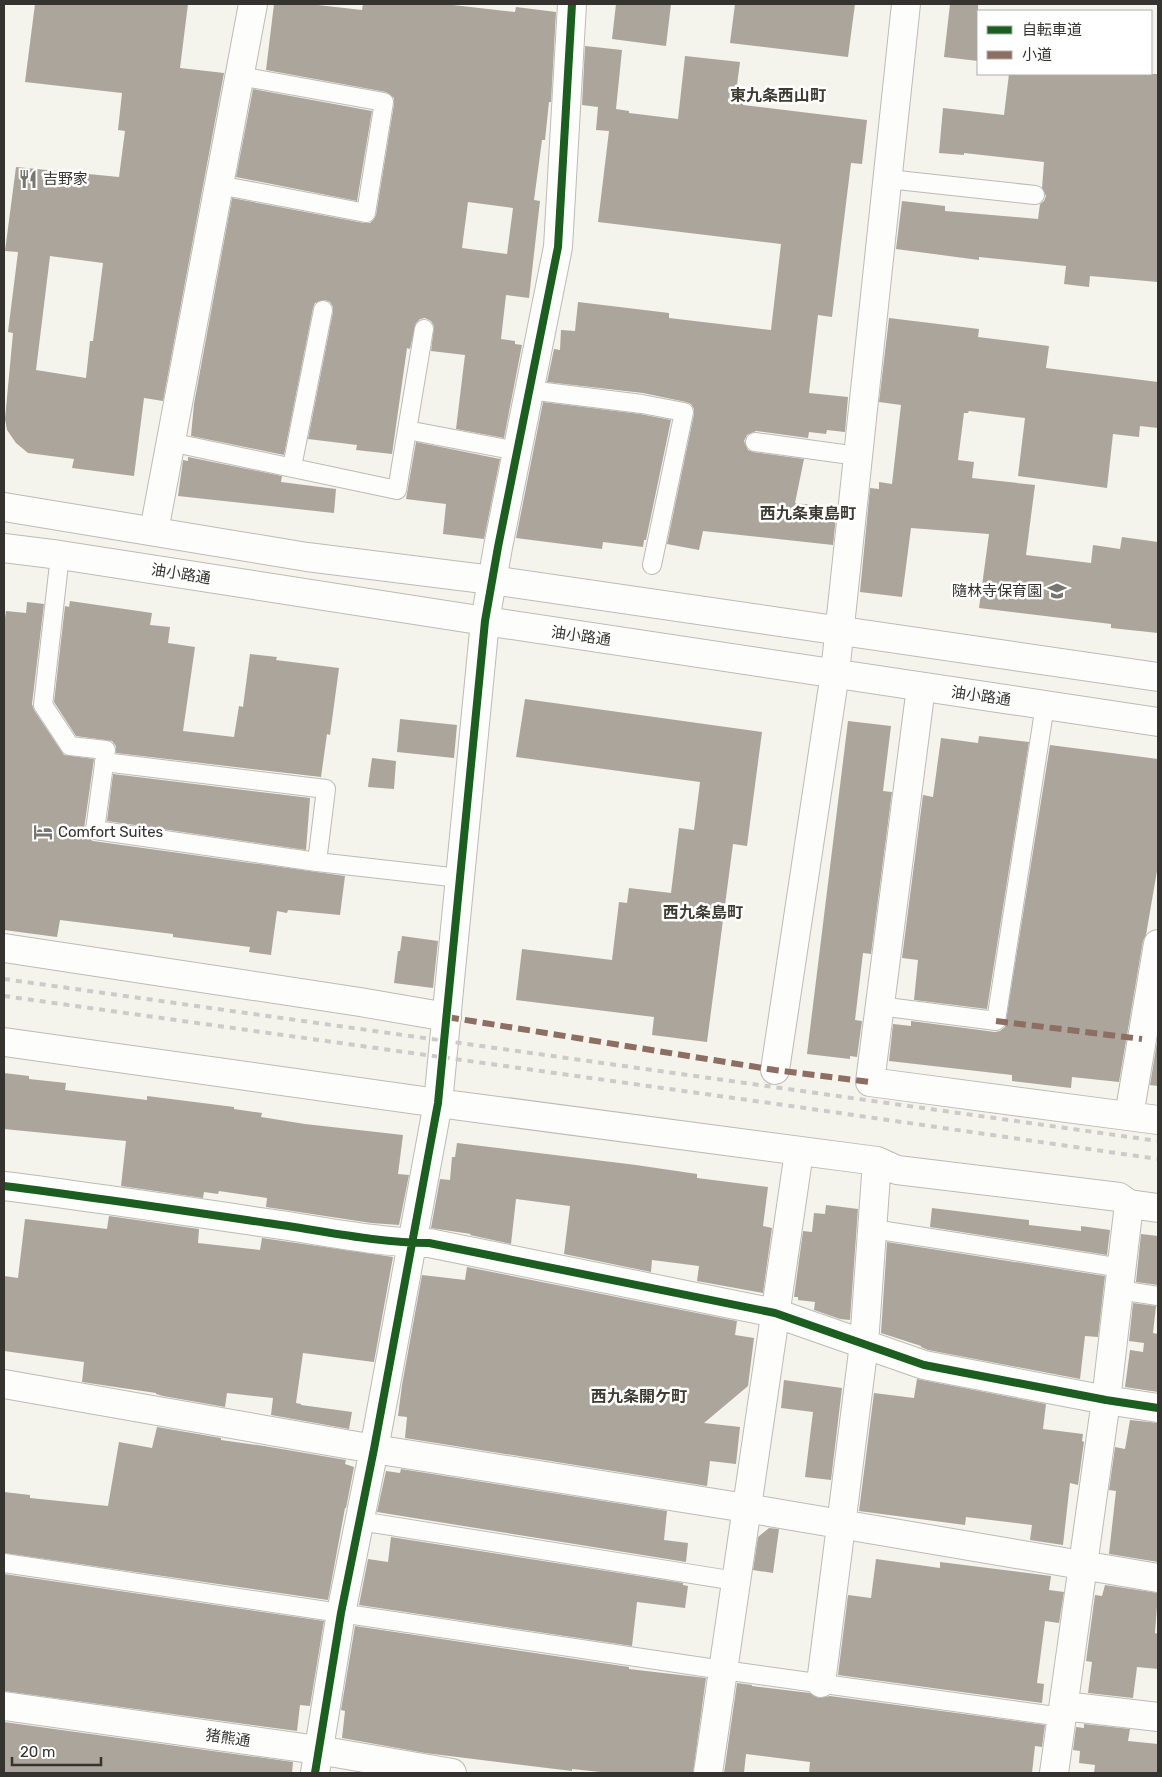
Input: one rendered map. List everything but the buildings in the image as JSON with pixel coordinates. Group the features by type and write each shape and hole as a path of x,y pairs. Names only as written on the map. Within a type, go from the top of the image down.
{"street":[{"path":"154,531 253,4"},
{"path":"316,1762 341,1613 374,1448 438,1103 485,622 558,247 572,4"},
{"path":"775,1070 835,673 906,4"},
{"path":"4,507 307,557 492,580 1158,677"},
{"name":"油小路通","path":"4,548 1158,722"},
{"path":"921,687 870,1082 1158,1120"},
{"path":"1129,1116 1153,1008 1158,944"},
{"path":"4,948 447,1017"},
{"path":"4,1042 438,1103 878,1161 897,1170 1119,1197 1129,1204 1158,1208"},
{"path":"708,1773 799,1152"},
{"path":"821,1683 864,1344 878,1161"},
{"path":"4,1186 412,1243 429,1243 775,1313 924,1365 1106,1400 1158,1408"},
{"path":"1054,1773 1106,1400 1129,1204"},
{"path":"4,1384 374,1448 746,1508 1158,1578"},
{"name":"猪熊通","path":"4,1706 316,1762 452,1773"},
{"path":"1063,1711 1158,1717"}],"lane":[{"path":"219,185 366,213 384,102 239,76"},
{"path":"888,179 1034,195"},
{"path":"292,467 323,310"},
{"path":"170,442 396,490 424,329"},
{"path":"529,390 642,404 684,412 652,565"},
{"path":"407,430 517,451"},
{"path":"754,442 858,456"},
{"path":"60,555 43,705 70,746 106,750 95,830 317,862 460,878"},
{"path":"879,1006 996,1021 1046,705"},
{"path":"104,762 326,789 317,862"},
{"path":"872,1229 1120,1279 1158,1296"},
{"path":"360,1521 736,1581"},
{"path":"4,1563 723,1670 1063,1711"}],"railway":[{"path":"4,979 1158,1141"},
{"path":"4,996 1158,1159"}],"marked path":[{"path":"447,1017 775,1070 870,1082"},
{"path":"996,1021 1142,1039"}],"cycle path":[{"path":"315,1773 341,1613 374,1449 438,1103 485,621 558,247 572,4"},
{"path":"4,1186 369,1239 429,1243 775,1313 924,1365 1106,1400 1158,1408"}],"place":[{"name":"吉野家","path":"28,179"},
{"name":"隨林寺保育園","path":"1057,591"},
{"name":"Comfort Suites","path":"43,832"}],"district":[{"name":"東九条西山町","path":"778,95"},
{"name":"西九条東島町","path":"808,513"},
{"name":"西九条島町","path":"703,912"},
{"name":"西九条開ケ町","path":"639,1396"}]}
